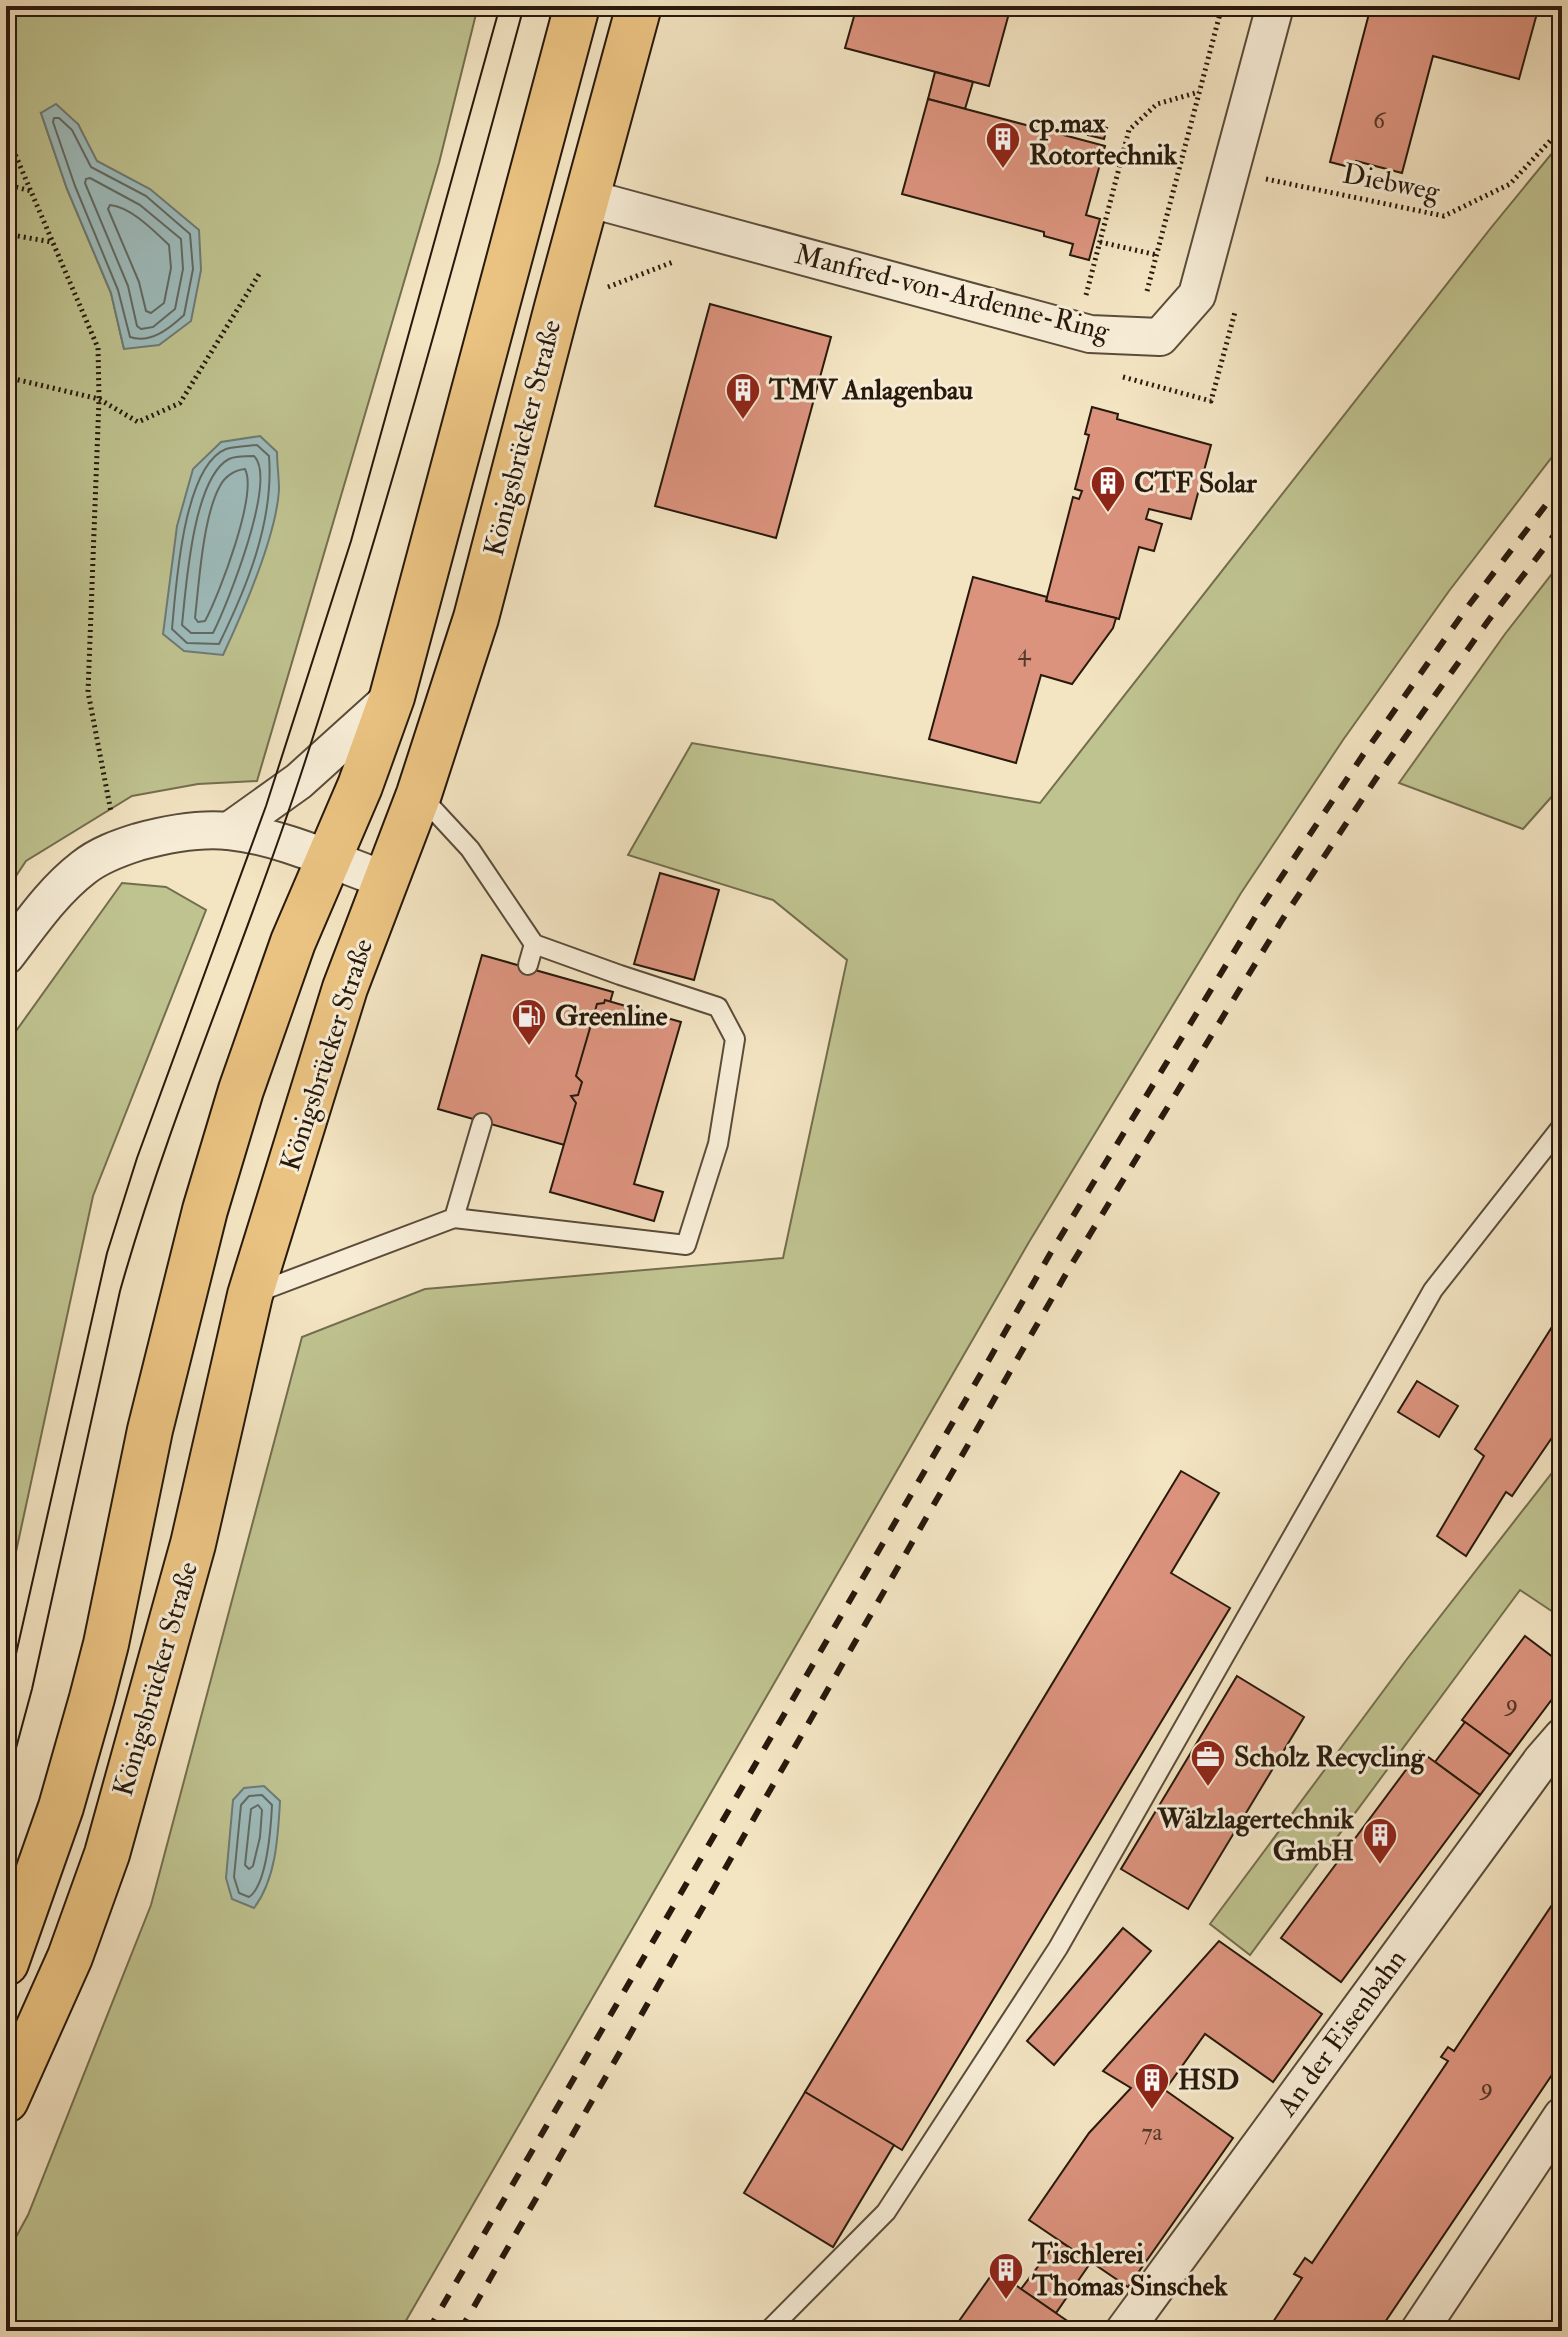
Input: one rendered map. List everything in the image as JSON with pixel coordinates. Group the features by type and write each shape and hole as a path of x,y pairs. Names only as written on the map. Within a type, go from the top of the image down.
{"main road":[{"name":"Königsbrücker Straße","path":"6,1963 61,1807 106,1644 150,1430 205,1210 266,1016 392,697 577,6"},
{"name":"Königsbrücker Straße","path":"6,2100 70,1957 107,1854 193,1544 250,1295 345,988 419,794 476,618 639,6"}],"street":[{"name":"Manfred-von-Ardenne-Ring","path":"587,198 1090,334 1160,337 1197,295 1275,6"},
{"path":"229,831 299,781 392,697"},
{"path":"6,956 57,890 85,866 118,848 156,837 229,831 277,842 388,881"},
{"name":"An der Eisenbahn","path":"1124,2331 1523,1785 1562,1737"},
{"path":"1419,2331 1562,2116"}],"lane":[{"path":"250,1295 454,1218 686,1245 718,1144 735,1039 718,1007 534,944 470,849 419,794"},
{"path":"528,965 534,944"},
{"path":"454,1218 482,1123"},
{"path":"768,2331 886,2212 1058,1948 1433,1290 1562,1126"}],"path":[{"path":"1136,337 1222,6"},
{"path":"1077,330 1129,130 1157,104 1199,92"},
{"name":"Diebweg","path":"1231,172 1444,216 1510,184 1562,128"},
{"path":"6,133 98,348 99,399 88,692 118,848"},
{"path":"6,188 8,185 32,192"},
{"path":"6,234 53,242"},
{"path":"1100,242 1157,255"},
{"path":"6,377 99,399 138,422 180,403 261,271"}],"green space":[{"path":"6,6 478,6 439,163 257,781 198,784 132,796 26,861 6,891","holes":["41,113 78,124 96,161 150,190 124,349 111,293 67,189"]},
{"path":"1562,141 1562,444 1449,591 1343,740 1241,893 1029,1242 400,2331 6,2331 6,2255 28,2215 151,1905 302,1337 425,1289 783,1258 847,960 773,900 628,855 692,743 1040,803"},
{"path":"1562,561 1562,785 1523,829 1399,783 1505,634"},
{"path":"122,883 166,887 206,910 93,1196 6,1598 6,1045"},
{"path":"1562,1460 1562,1600 1553,1612 1520,1590 1250,1955 1210,1924 1407,1659"}],"water":[{"path":"56,104 78,124 97,161 150,189 199,230 201,270 191,321 159,345 124,349 111,293 67,189 41,113"},
{"path":"260,436 277,452 279,490 272,530 257,574 223,655 184,651 163,634 177,526 193,469 221,442"},
{"path":"264,1786 280,1801 278,1829 271,1871 254,1908 232,1899 226,1878 233,1800 244,1788"}],"building":[{"path":"857,6 1011,6 989,86 845,48"},
{"path":"1371,6 1539,6 1519,79 1433,56 1402,173 1356,161 1353,168 1330,162"},
{"path":"935,72 973,82 965,109 928,99"},
{"name":"cp.max Rotortechnik","path":"928,99 1105,146 1086,215 1100,219 1089,260 1070,255 1073,244 1044,236 1044,232 902,194"},
{"path":"1091,124 1107,128 1104,139 1088,135"},
{"name":"TMV Anlagenbau","path":"710,304 831,337 776,538 655,506"},
{"name":"CTF Solar","path":"1092,407 1118,414 1117,419 1211,445 1191,519 1149,509 1146,519 1162,524 1154,551 1139,547 1119,619 1046,601 1073,497 1079,499 1082,491 1075,489 1089,435 1085,434"},
{"path":"973,577 1047,597 1046,601 1116,618 1113,628 1072,684 1041,675 1016,763 929,739"},
{"path":"660,873 719,890 694,980 634,964"},
{"path":"482,955 613,992 568,1146 438,1109"},
{"path":"605,1000 681,1022 634,1184 663,1192 654,1221 550,1192 576,1103 571,1096 578,1095 582,1082 576,1076 597,1004"},
{"path":"1562,1311 1562,1423 1512,1496 1506,1492 1466,1556 1437,1536 1484,1456 1475,1449"},
{"path":"1417,1381 1458,1406 1439,1437 1398,1412"},
{"path":"1181,1471 1219,1493 1171,1573 1230,1608 902,2150 805,2092"},
{"path":"1525,1636 1562,1664 1562,1686 1510,1755 1462,1720"},
{"path":"1237,1676 1304,1717 1188,1909 1121,1869"},
{"path":"1465,1722 1510,1755 1480,1795 1435,1762"},
{"name":"Wälzlagertechnik GmbH","path":"1420,1751 1480,1795 1341,1982 1281,1938"},
{"path":"1562,1890 1562,2060 1379,2331 1267,2331 1302,2278 1294,2274 1305,2258 1312,2263 1448,2061 1441,2057 1448,2047 1454,2051"},
{"path":"1123,1928 1151,1951 1054,2065 1027,2041"},
{"name":"HSD","path":"1219,1941 1322,2014 1273,2082 1205,2034 1165,2090 1233,2138 1128,2287 1029,2220 1089,2133 1131,2088 1103,2071"},
{"path":"805,2092 894,2145 833,2247 744,2193"},
{"path":"1058,2240 1091,2262 1056,2313 1021,2289"},
{"name":"Tischlerei Thomas Sinschek","path":"995,2270 1021,2289 1082,2331 952,2331"}],"tram line":[{"path":"6,1698 107,1253 137,1158 266,806 351,541 500,6"},
{"path":"6,1785 32,1689 120,1291 183,1098 277,844 330,684 417,394 524,6"}],"railway":[{"path":"428,2331 1050,1254 1262,906 1469,605 1562,484"},
{"path":"460,2331 1070,1267 1282,920 1381,771 1488,621 1562,525"}],"place":[{"name":"cp.max Rotortechnik","path":"1003,170"},
{"name":"TMV Anlagenbau","path":"743,421"},
{"name":"CTF Solar","path":"1108,514"},
{"name":"Greenline","path":"529,1047"},
{"name":"Scholz Recycling","path":"1208,1788"},
{"name":"Wälzlagertechnik GmbH","path":"1380,1866"},
{"name":"HSD","path":"1152,2111"},
{"name":"Tischlerei Thomas Sinschek","path":"1006,2301"}]}
